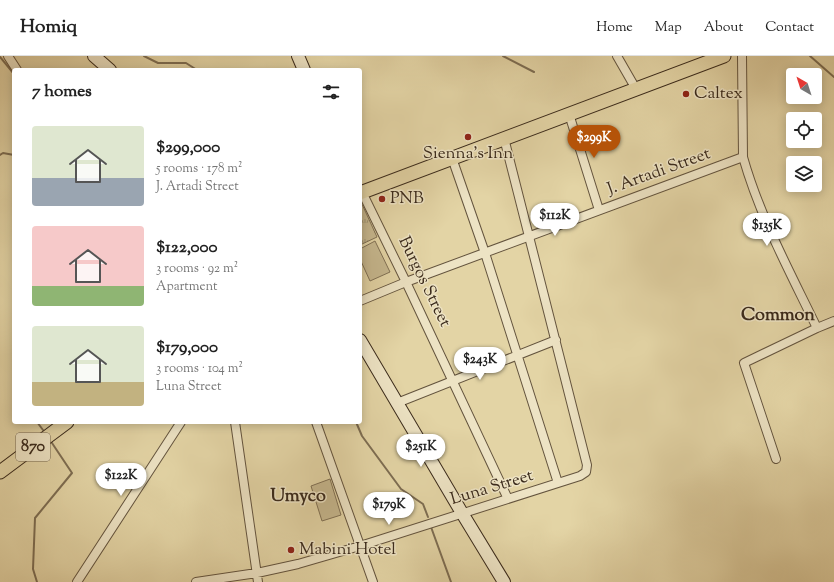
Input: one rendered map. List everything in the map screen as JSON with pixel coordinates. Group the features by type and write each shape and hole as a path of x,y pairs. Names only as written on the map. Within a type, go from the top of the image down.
{"main road":[{"path":"94,56 108,68"},
{"path":"298,56 303,68"},
{"path":"362,191 724,56"},
{"path":"362,343 504,582"},
{"name":"870","path":"0,472 64,424"}],"street":[{"path":"8,56 16,68"},
{"path":"617,56 636,89"},
{"path":"742,56 744,157 752,186 763,215 817,328"},
{"path":"569,114 599,210"},
{"path":"397,402 556,340 504,138"},
{"name":"J. Artadi Street","path":"362,299 744,157"},
{"path":"452,158 485,253 558,482"},
{"name":"Burgos Street","path":"362,193 406,282 508,499"},
{"path":"776,459 744,363 834,321"},
{"name":"Luna Street","path":"196,582 257,573 298,564 360,546 580,476 586,472 587,465 556,340"},
{"path":"77,582 180,424"},
{"path":"235,424 258,582"},
{"path":"317,424 373,582"}],"green space":[{"path":"362,204 377,237 362,244"},
{"path":"375,241 390,272 370,281 362,263 362,248"},
{"path":"330,479 341,515 322,521 311,486"}],"waterway":[{"path":"144,56 158,63 186,63 194,68"},
{"path":"503,56 534,72"},
{"path":"810,56 834,77"},
{"path":"0,57 12,72"},
{"path":"0,155 3,153 12,155"},
{"path":"38,424 43,430"},
{"path":"357,424 362,436 401,489 423,504 428,517"},
{"path":"37,582 33,569 35,518 72,473 50,440"},
{"path":"431,527 451,582"}],"place":[{"name":"Caltex","path":"686,94"},
{"name":"Sienna's Inn","path":"468,137"},
{"name":"PNB","path":"382,199"},
{"name":"Mabini Hotel","path":"291,550"}],"district":[{"name":"Common","path":"778,316"},
{"name":"Umyco","path":"298,497"}]}
